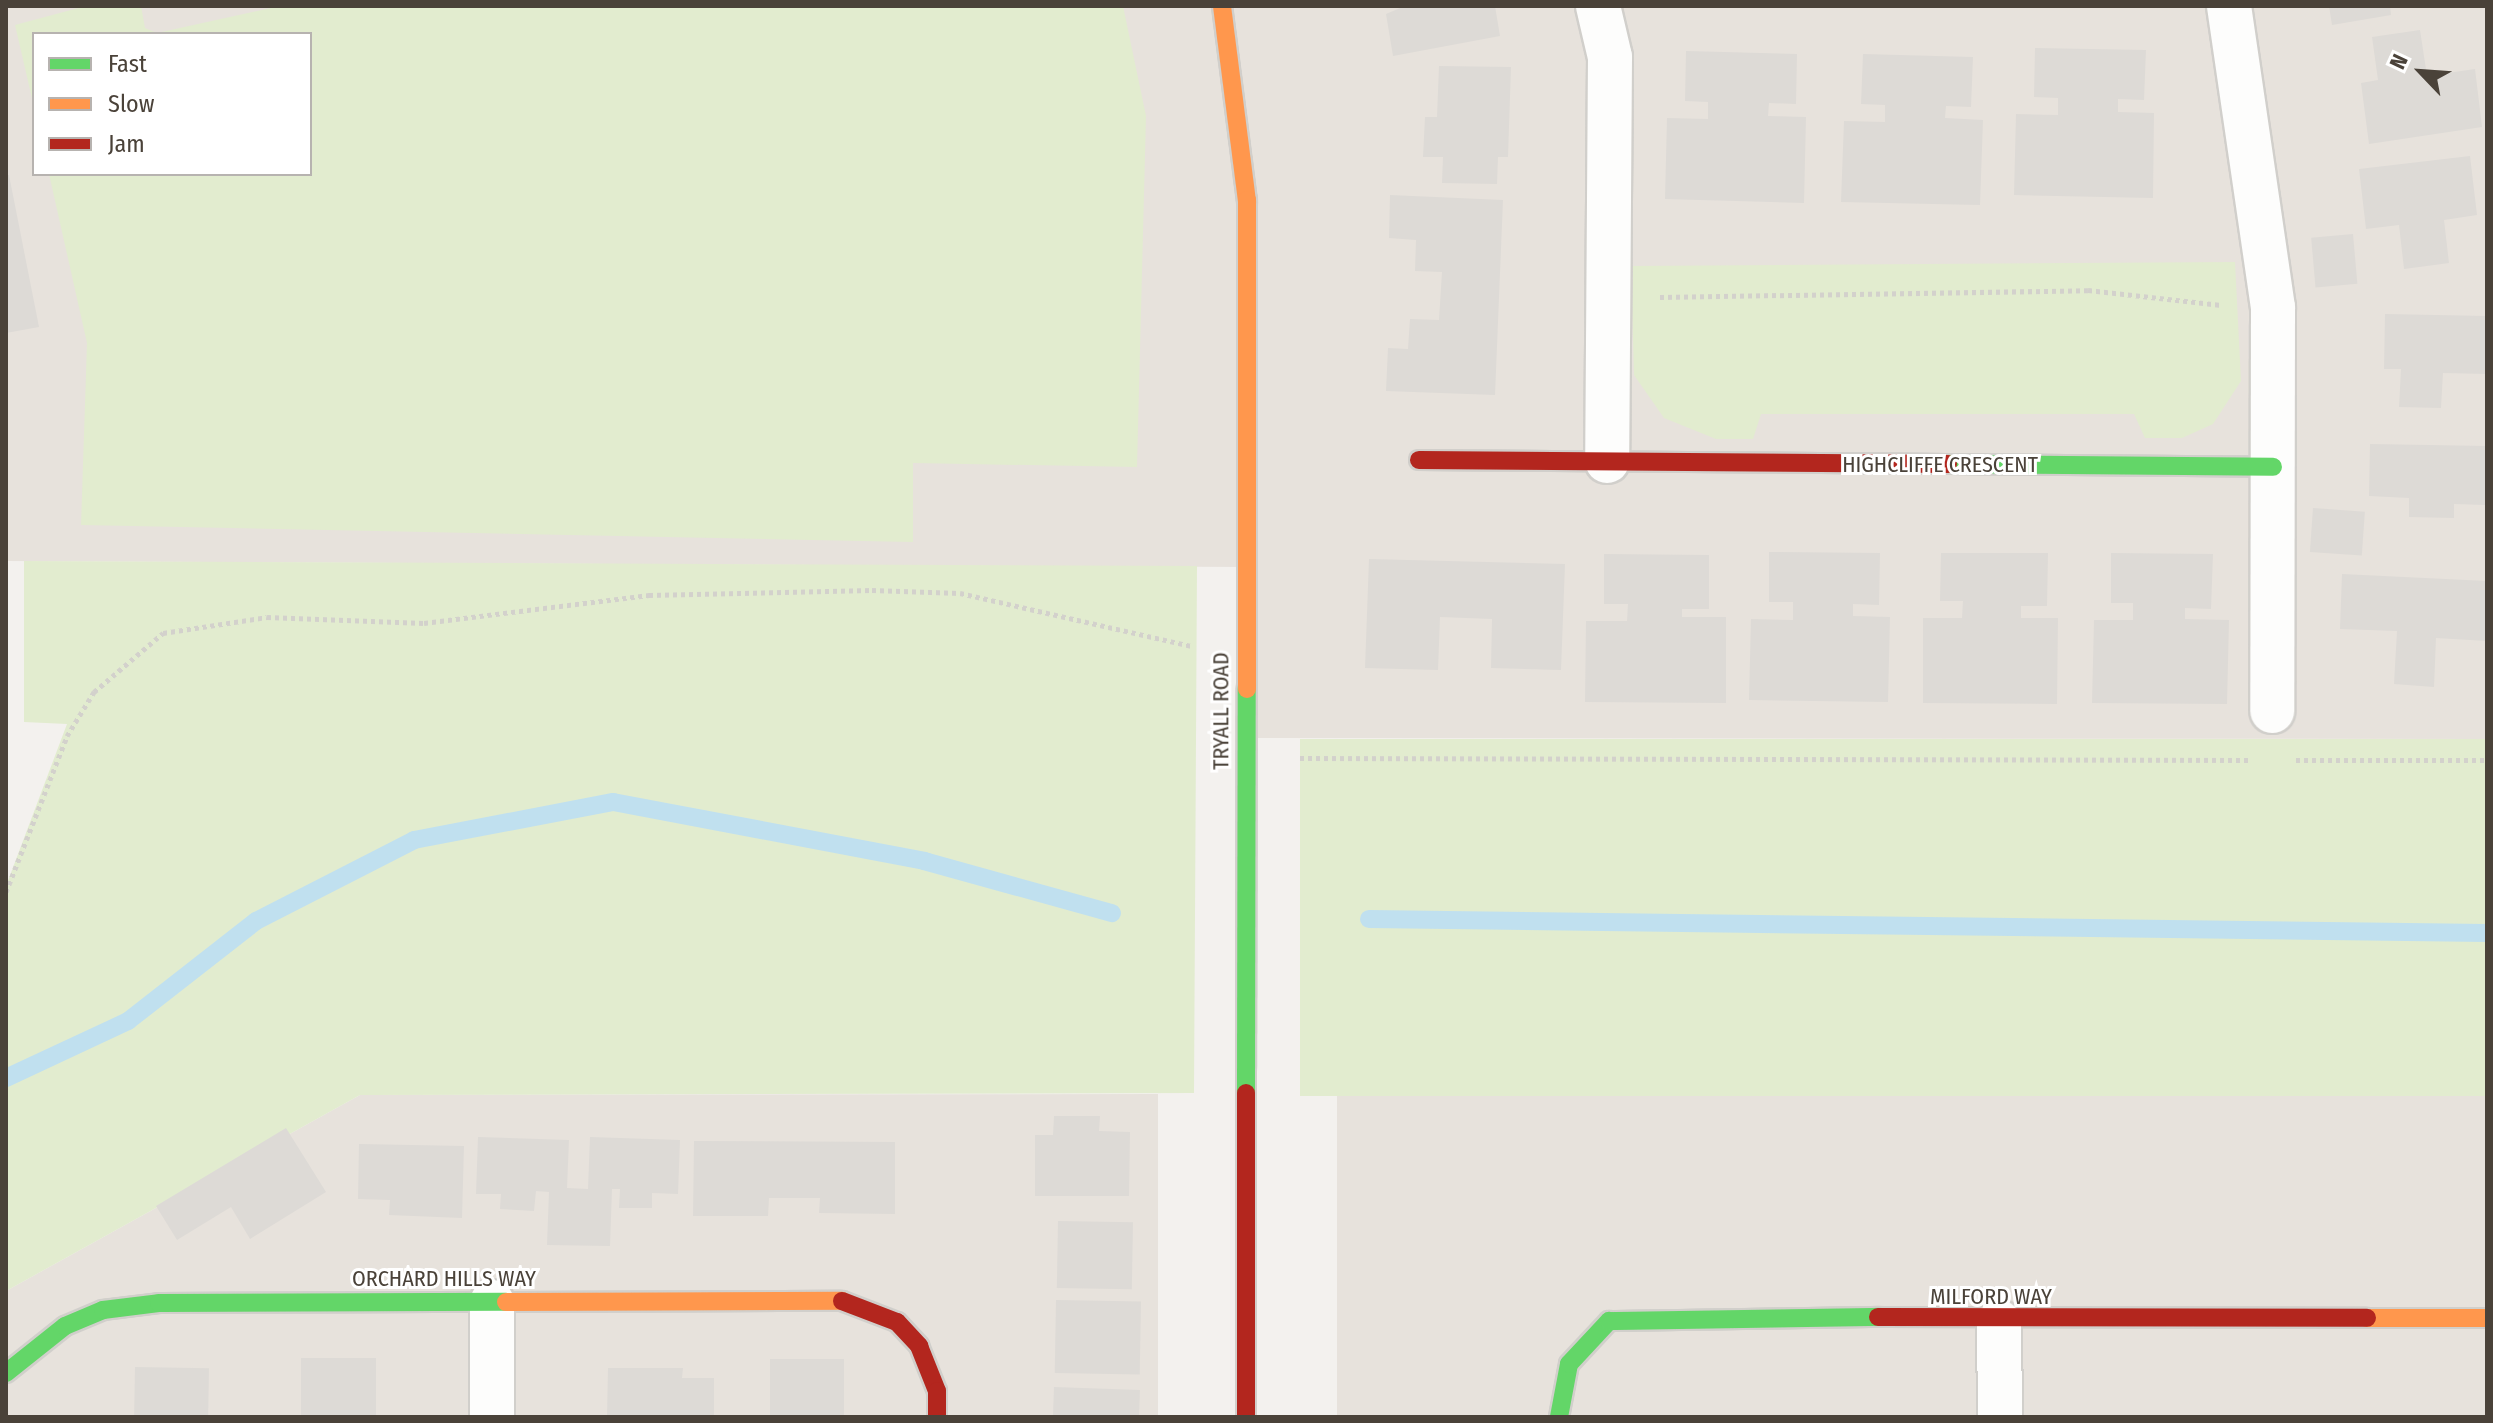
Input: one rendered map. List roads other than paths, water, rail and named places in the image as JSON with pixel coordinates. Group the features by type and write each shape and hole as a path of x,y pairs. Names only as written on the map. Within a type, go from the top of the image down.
{"street":[{"name":"TRYALL ROAD","path":"1222,6 1247,200 1246,1417"},
{"path":"1598,6 1610,57 1607,461"},
{"path":"2229,6 2273,307 2272,711"},
{"name":"HIGHCLIFFE CRESCENT","path":"1419,460 2273,467"},
{"name":"ORCHARD HILLS WAY","path":"6,1373 65,1326 103,1310 492,1302 849,1301 897,1322 931,1367 937,1417"},
{"path":"492,1302 492,1417"},
{"name":"MILFORD WAY","path":"1559,1417 1569,1364 1609,1321 2487,1318"},
{"path":"1999,1322 2000,1417"}],"waterway":[{"path":"6,1078 128,1021 256,921 414,840 613,802 924,861 1112,913"},
{"path":"1369,919 2487,933"}]}
